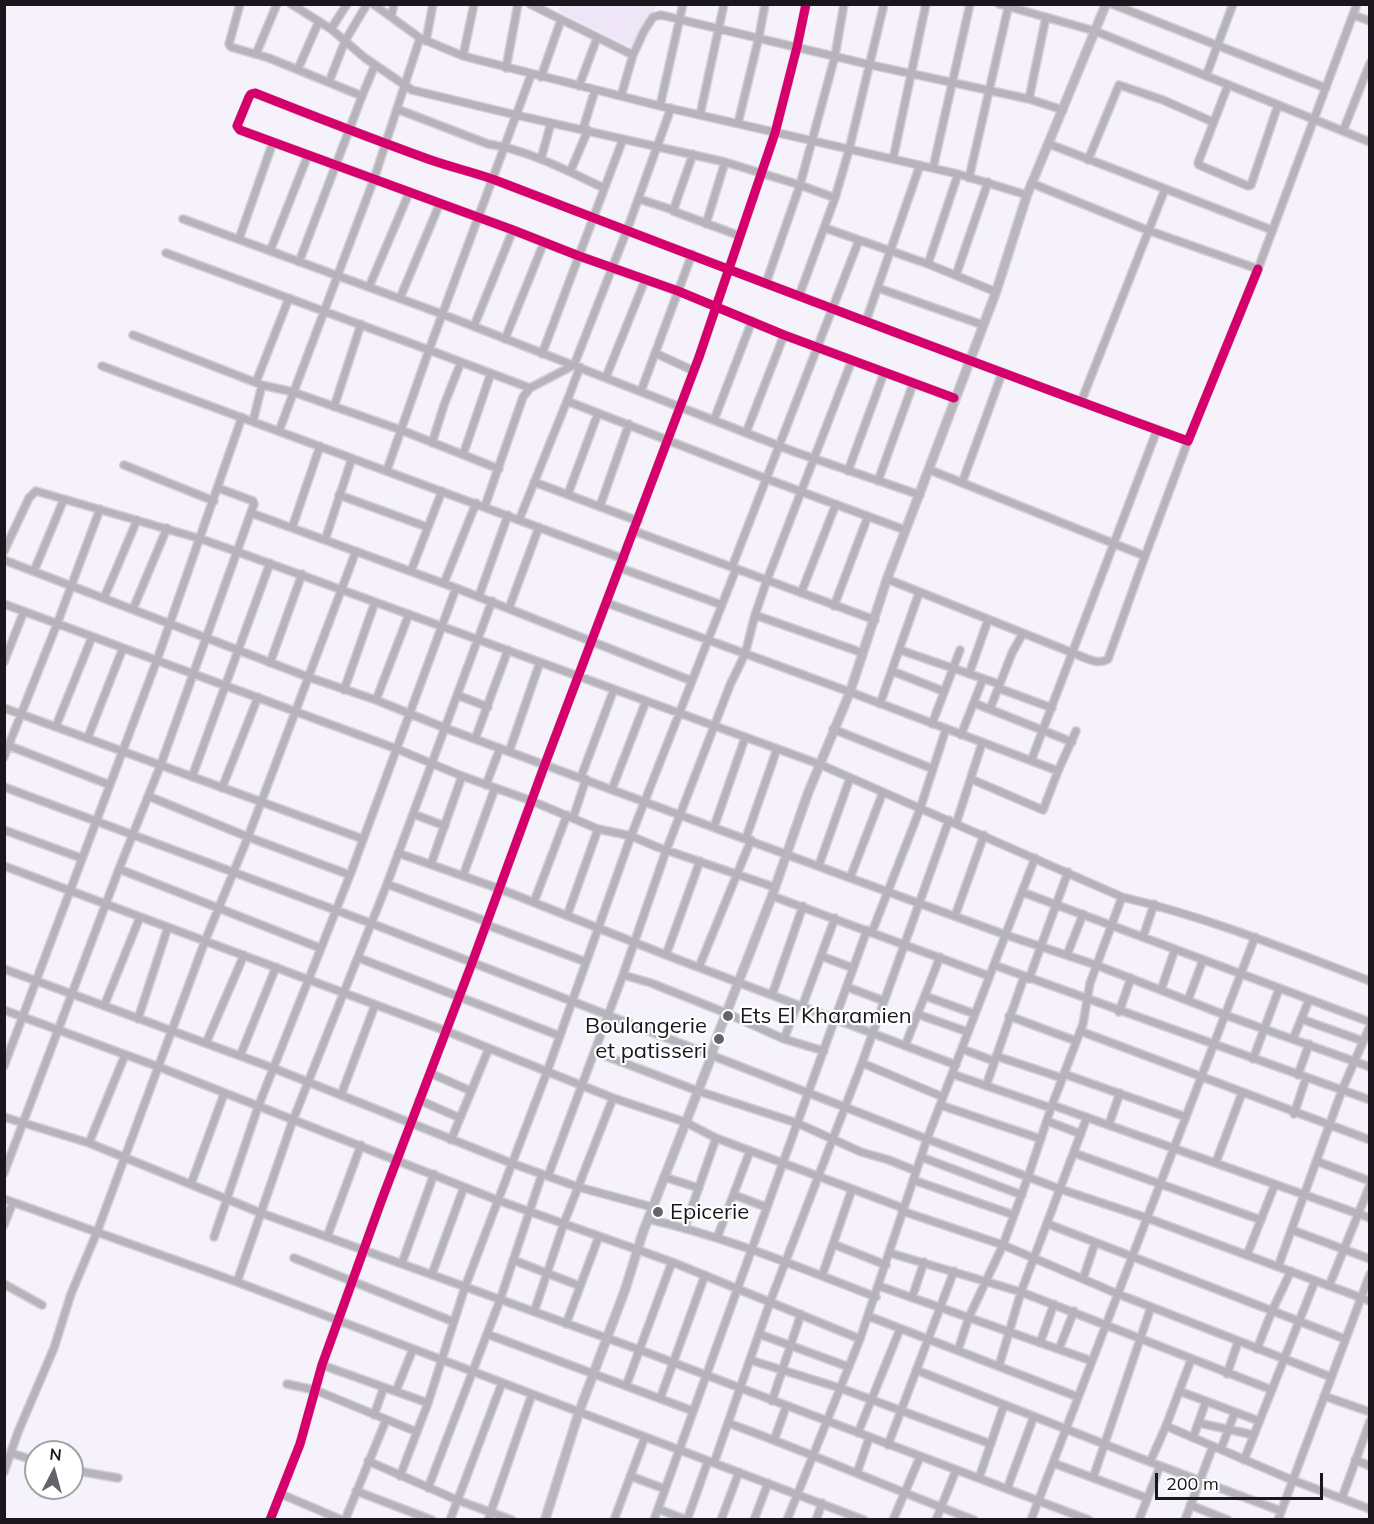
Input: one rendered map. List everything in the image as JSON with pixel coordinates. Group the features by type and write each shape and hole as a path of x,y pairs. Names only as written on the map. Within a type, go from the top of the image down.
{"main road":[{"path":"544,1520 579,1412 608,1340 652,1207 712,1054 819,764 850,692 887,579 996,292 1031,183 1106,4"}],"street":[{"path":"240,4 229,46 298,69 362,96"},
{"path":"256,54 277,4"},
{"path":"291,4 331,29 375,65 412,90 725,162 835,198"},
{"path":"331,29 347,4"},
{"path":"329,82 345,41 367,4"},
{"path":"373,4 423,40 462,56 660,106 958,174 1027,195"},
{"path":"391,17 394,4"},
{"path":"279,431 374,179 404,85 423,40 434,4"},
{"path":"462,56 474,4"},
{"path":"506,68 519,4"},
{"path":"530,4 633,55"},
{"path":"660,106 683,4"},
{"path":"700,115 724,4"},
{"path":"738,123 765,4"},
{"path":"270,1520 300,1444 322,1365 397,1159 694,371 775,133 806,4"},
{"path":"766,283 800,185 835,56 844,4"},
{"path":"799,296 825,228 849,150 884,4"},
{"path":"893,159 926,4"},
{"path":"933,168 970,4"},
{"path":"999,4 1095,31 1370,142"},
{"path":"1112,4 1326,88"},
{"path":"1206,76 1233,4"},
{"path":"969,178 1008,5"},
{"path":"887,579 1100,663 1108,660 1188,441 1258,269 1356,5"},
{"path":"621,96 633,55 644,31 656,15 1029,99 1063,110"},
{"path":"1353,15 1370,21"},
{"path":"1029,99 1046,17"},
{"path":"541,77 561,20"},
{"path":"298,69 319,21"},
{"path":"579,86 597,38"},
{"path":"1342,131 1370,63"},
{"path":"300,262 375,65"},
{"path":"387,470 531,75"},
{"path":"1088,159 1119,85 1163,100 1212,122"},
{"path":"1228,85 1198,161 1199,165 1250,186 1278,105"},
{"path":"570,172 585,130 595,90"},
{"path":"954,398 784,335 678,291 238,129 251,94 255,93 385,144 492,179 1002,374 1188,441"},
{"path":"519,520 567,401 577,366 671,108"},
{"path":"397,109 488,144 541,159 604,188"},
{"path":"541,159 551,123"},
{"path":"542,354 623,139"},
{"path":"239,239 273,142"},
{"path":"1048,144 1272,230"},
{"path":"673,210 693,154"},
{"path":"270,251 308,155"},
{"path":"706,224 725,162"},
{"path":"867,321 920,165"},
{"path":"928,264 958,174"},
{"path":"956,275 988,183"},
{"path":"1031,183 1147,230 1258,269"},
{"path":"1081,402 1165,189"},
{"path":"369,287 409,193"},
{"path":"639,199 740,236"},
{"path":"400,298 440,204"},
{"path":"183,219 474,326 780,446 920,495"},
{"path":"825,228 928,264 996,292"},
{"path":"474,326 513,230"},
{"path":"400,1476 443,1360 465,1287 573,1002 630,836 722,605 767,479 859,240"},
{"path":"506,339 544,242"},
{"path":"166,254 530,388"},
{"path":"641,391 692,254"},
{"path":"606,377 645,280"},
{"path":"878,288 983,325"},
{"path":"253,421 259,383 289,298"},
{"path":"714,420 752,321"},
{"path":"334,407 361,324"},
{"path":"133,335 259,383 293,392 401,430 498,469"},
{"path":"746,433 784,335"},
{"path":"655,353 694,371"},
{"path":"428,1488 500,1300 529,1211 582,1086 666,851 730,685 745,654 767,580 852,360"},
{"path":"432,443 461,362"},
{"path":"102,366 624,559"},
{"path":"484,506 520,403 530,388 577,366"},
{"path":"463,455 491,373"},
{"path":"848,471 885,373"},
{"path":"962,483 1002,374"},
{"path":"878,481 913,384"},
{"path":"567,401 905,530"},
{"path":"568,494 598,413"},
{"path":"4,1066 95,820 158,660 242,417"},
{"path":"600,506 629,424"},
{"path":"1031,761 1157,430"},
{"path":"292,528 320,446"},
{"path":"325,540 352,458"},
{"path":"124,465 214,501"},
{"path":"930,470 1145,556"},
{"path":"534,482 638,521"},
{"path":"4,1173 161,764 254,504 253,501 218,488"},
{"path":"411,571 442,490"},
{"path":"4,551 31,494 39,492 201,538 819,764 1122,897 1154,904 1254,937 1370,981"},
{"path":"339,495 428,527"},
{"path":"34,571 64,499"},
{"path":"444,583 476,503"},
{"path":"801,593 836,504"},
{"path":"4,757 100,509"},
{"path":"251,513 479,596 692,681"},
{"path":"479,596 508,515"},
{"path":"834,606 868,516"},
{"path":"104,598 137,520"},
{"path":"509,608 539,527"},
{"path":"133,609 167,528"},
{"path":"634,531 874,620"},
{"path":"4,1472 18,1432 54,1348 171,1030 218,907 248,837 356,551"},
{"path":"4,560 509,752 1006,935 1096,964 1225,1015 1370,1067"},
{"path":"192,777 270,563"},
{"path":"620,568 722,605"},
{"path":"270,663 302,574"},
{"path":"214,1237 258,1107 350,875 456,588"},
{"path":"880,704 919,593"},
{"path":"237,1282 293,1120 373,924 492,601"},
{"path":"344,690 375,602"},
{"path":"607,603 1058,771"},
{"path":"4,604 92,638 296,710 462,776 532,801 598,829 630,836 666,851 738,874 803,906 989,976"},
{"path":"4,662 24,611"},
{"path":"376,700 409,614"},
{"path":"755,615 863,653"},
{"path":"969,674 988,620"},
{"path":"990,709 998,686 1023,633"},
{"path":"56,726 92,638"},
{"path":"88,737 123,648"},
{"path":"475,739 508,650"},
{"path":"900,650 983,679 1052,708"},
{"path":"932,724 960,650"},
{"path":"509,752 540,662"},
{"path":"892,671 943,692"},
{"path":"961,735 983,679"},
{"path":"534,902 570,816 614,689"},
{"path":"457,695 488,707"},
{"path":"222,788 258,697"},
{"path":"612,789 646,701"},
{"path":"974,703 1072,742"},
{"path":"4,708 363,839"},
{"path":"833,729 933,769"},
{"path":"654,1520 854,968 920,809 946,729"},
{"path":"971,779 1043,810 1076,731"},
{"path":"714,827 745,738"},
{"path":"658,1509 687,1520 728,1423 770,1302 862,1063 919,903 971,779 982,743"},
{"path":"7,745 110,785"},
{"path":"486,785 500,748"},
{"path":"699,967 738,874 777,749"},
{"path":"432,864 462,776"},
{"path":"819,865 850,778"},
{"path":"4,787 373,924 927,1139 1370,1301"},
{"path":"464,876 495,788"},
{"path":"850,878 883,792"},
{"path":"148,796 350,875"},
{"path":"413,814 445,826"},
{"path":"567,916 598,829"},
{"path":"4,830 81,858"},
{"path":"955,916 984,835"},
{"path":"398,853 500,889 666,955 956,1065"},
{"path":"787,1520 876,1297 927,1139 1035,858"},
{"path":"666,955 700,861"},
{"path":"4,866 446,1031 613,1098 685,1122 716,1138 783,1161 903,1209 1003,1245 1257,1350 1331,1377"},
{"path":"119,869 320,948"},
{"path":"986,1086 1009,1016 1041,947 1068,872"},
{"path":"387,884 586,962"},
{"path":"1022,892 1370,1024 1342,1090 1278,1267"},
{"path":"958,1350 969,1317 987,1282 1022,1195 1085,1017 1086,1000 1096,964 1122,897"},
{"path":"1143,937 1154,904"},
{"path":"772,995 803,906"},
{"path":"1067,955 1083,914"},
{"path":"104,1006 140,917"},
{"path":"784,1039 800,1006 835,918"},
{"path":"138,1019 168,927"},
{"path":"1031,1520 1254,937"},
{"path":"1161,990 1175,949"},
{"path":"206,1043 244,956"},
{"path":"821,956 854,968"},
{"path":"905,1046 940,957"},
{"path":"359,958 560,1036"},
{"path":"1188,1000 1203,960"},
{"path":"993,965 1370,1100"},
{"path":"240,1056 276,967"},
{"path":"4,969 273,1068 511,1163 578,1187 652,1207"},
{"path":"623,975 651,983 784,1039 824,1051"},
{"path":"1119,1012 1131,978"},
{"path":"847,987 884,1001"},
{"path":"1253,1059 1279,988"},
{"path":"925,996 975,1014"},
{"path":"1293,1039 1309,1000"},
{"path":"341,1095 375,1005"},
{"path":"4,1010 159,1067 498,1200 672,1262 860,1339"},
{"path":"917,1014 968,1032"},
{"path":"1009,1016 1076,1041"},
{"path":"1301,1019 1363,1041"},
{"path":"1080,1031 1294,1114 1370,1140"},
{"path":"1298,1075 1309,1044"},
{"path":"451,1140 489,1048"},
{"path":"962,1049 1063,1076 1186,1117"},
{"path":"595,1052 698,1091 797,1123 916,1171"},
{"path":"89,1143 125,1055"},
{"path":"862,1063 943,1097"},
{"path":"430,1073 471,1090"},
{"path":"952,1074 1109,1124 1370,1218"},
{"path":"1294,1114 1306,1078"},
{"path":"1216,1162 1242,1093"},
{"path":"191,1184 224,1094"},
{"path":"1109,1124 1119,1094"},
{"path":"534,1312 564,1223 613,1098"},
{"path":"419,1100 460,1118"},
{"path":"940,1105 1041,1139"},
{"path":"4,1117 89,1143 261,1213 640,1350 1089,1520"},
{"path":"999,1366 1034,1258 1087,1117"},
{"path":"1047,1121 1081,1134"},
{"path":"685,1227 716,1138"},
{"path":"327,1237 361,1146"},
{"path":"717,1238 750,1151"},
{"path":"1074,1153 1261,1220"},
{"path":"921,1158 1022,1195"},
{"path":"1316,1161 1370,1183 1329,1286"},
{"path":"402,1263 434,1174"},
{"path":"664,1177 699,1188"},
{"path":"913,1180 1014,1215"},
{"path":"1247,1255 1275,1184"},
{"path":"432,1274 465,1187"},
{"path":"822,1276 852,1189"},
{"path":"734,1195 766,1208"},
{"path":"4,1199 237,1282 822,1503 850,1517 864,1520"},
{"path":"4,1225 13,1202"},
{"path":"648,1219 685,1227 751,1249 876,1297"},
{"path":"1048,1224 1345,1339"},
{"path":"1292,1230 1370,1259"},
{"path":"566,1324 599,1236"},
{"path":"1083,1279 1095,1243"},
{"path":"833,1244 886,1265"},
{"path":"890,1253 954,1270 1022,1292 1272,1390"},
{"path":"294,1258 454,1322"},
{"path":"513,1260 580,1286"},
{"path":"626,1386 672,1262"},
{"path":"912,1298 924,1262"},
{"path":"888,1445 954,1270"},
{"path":"1257,1350 1291,1271"},
{"path":"1278,1520 1370,1274"},
{"path":"660,1399 705,1275"},
{"path":"1244,1460 1315,1281"},
{"path":"4,1284 42,1305"},
{"path":"879,1286 1092,1361"},
{"path":"1040,1343 1054,1304"},
{"path":"1093,1478 1151,1307"},
{"path":"1059,1349 1074,1311"},
{"path":"772,1401 801,1314"},
{"path":"868,1316 1078,1396"},
{"path":"858,1433 900,1329"},
{"path":"487,1334 693,1411"},
{"path":"759,1334 849,1367"},
{"path":"1227,1374 1238,1342"},
{"path":"396,1391 413,1349"},
{"path":"750,1359 840,1388 991,1444"},
{"path":"1150,1462 1191,1360"},
{"path":"322,1365 428,1403"},
{"path":"916,1370 1281,1512"},
{"path":"450,1520 502,1383"},
{"path":"287,1384 315,1390 417,1432"},
{"path":"374,1415 384,1388"},
{"path":"1179,1391 1259,1421"},
{"path":"489,1516 532,1394"},
{"path":"1324,1396 1370,1412"},
{"path":"1193,1438 1206,1401"},
{"path":"979,1478 1004,1404"},
{"path":"774,1440 786,1407"},
{"path":"1185,1520 1199,1482 1229,1430 1236,1412"},
{"path":"1007,1489 1034,1416"},
{"path":"281,1494 344,1520 386,1420"},
{"path":"728,1423 813,1454 974,1520"},
{"path":"1198,1423 1254,1435"},
{"path":"1342,1498 1369,1424"},
{"path":"1166,1426 1292,1480 1370,1509"},
{"path":"614,1520 645,1437"},
{"path":"857,1473 869,1438"},
{"path":"11,1453 24,1457"},
{"path":"893,1520 920,1457"},
{"path":"1355,1460 1370,1466"},
{"path":"368,1461 489,1516 513,1520"},
{"path":"1053,1463 1148,1498"},
{"path":"1139,1520 1160,1466"},
{"path":"936,1520 956,1470"},
{"path":"84,1472 118,1478"},
{"path":"721,1520 739,1472"},
{"path":"630,1476 665,1489"},
{"path":"754,1520 768,1483"},
{"path":"356,1491 432,1520"},
{"path":"816,1520 822,1503"},
{"path":"1190,1505 1228,1520"}],"shaded area":[{"path":"561,5 657,5 633,48 558,11"}],"cycle path":[{"path":"270,1520 300,1444 322,1365 382,1199 699,357 775,133 806,4"},
{"path":"954,398 784,335 678,291 240,130 237,126 249,97 255,93 428,159 495,180 927,345 1188,441 1258,269"}],"place":[{"name":"Ets El Kharamien","path":"728,1016"},
{"name":"Boulangerie et patisseri","path":"719,1039"},
{"name":"Epicerie","path":"658,1212"}]}
